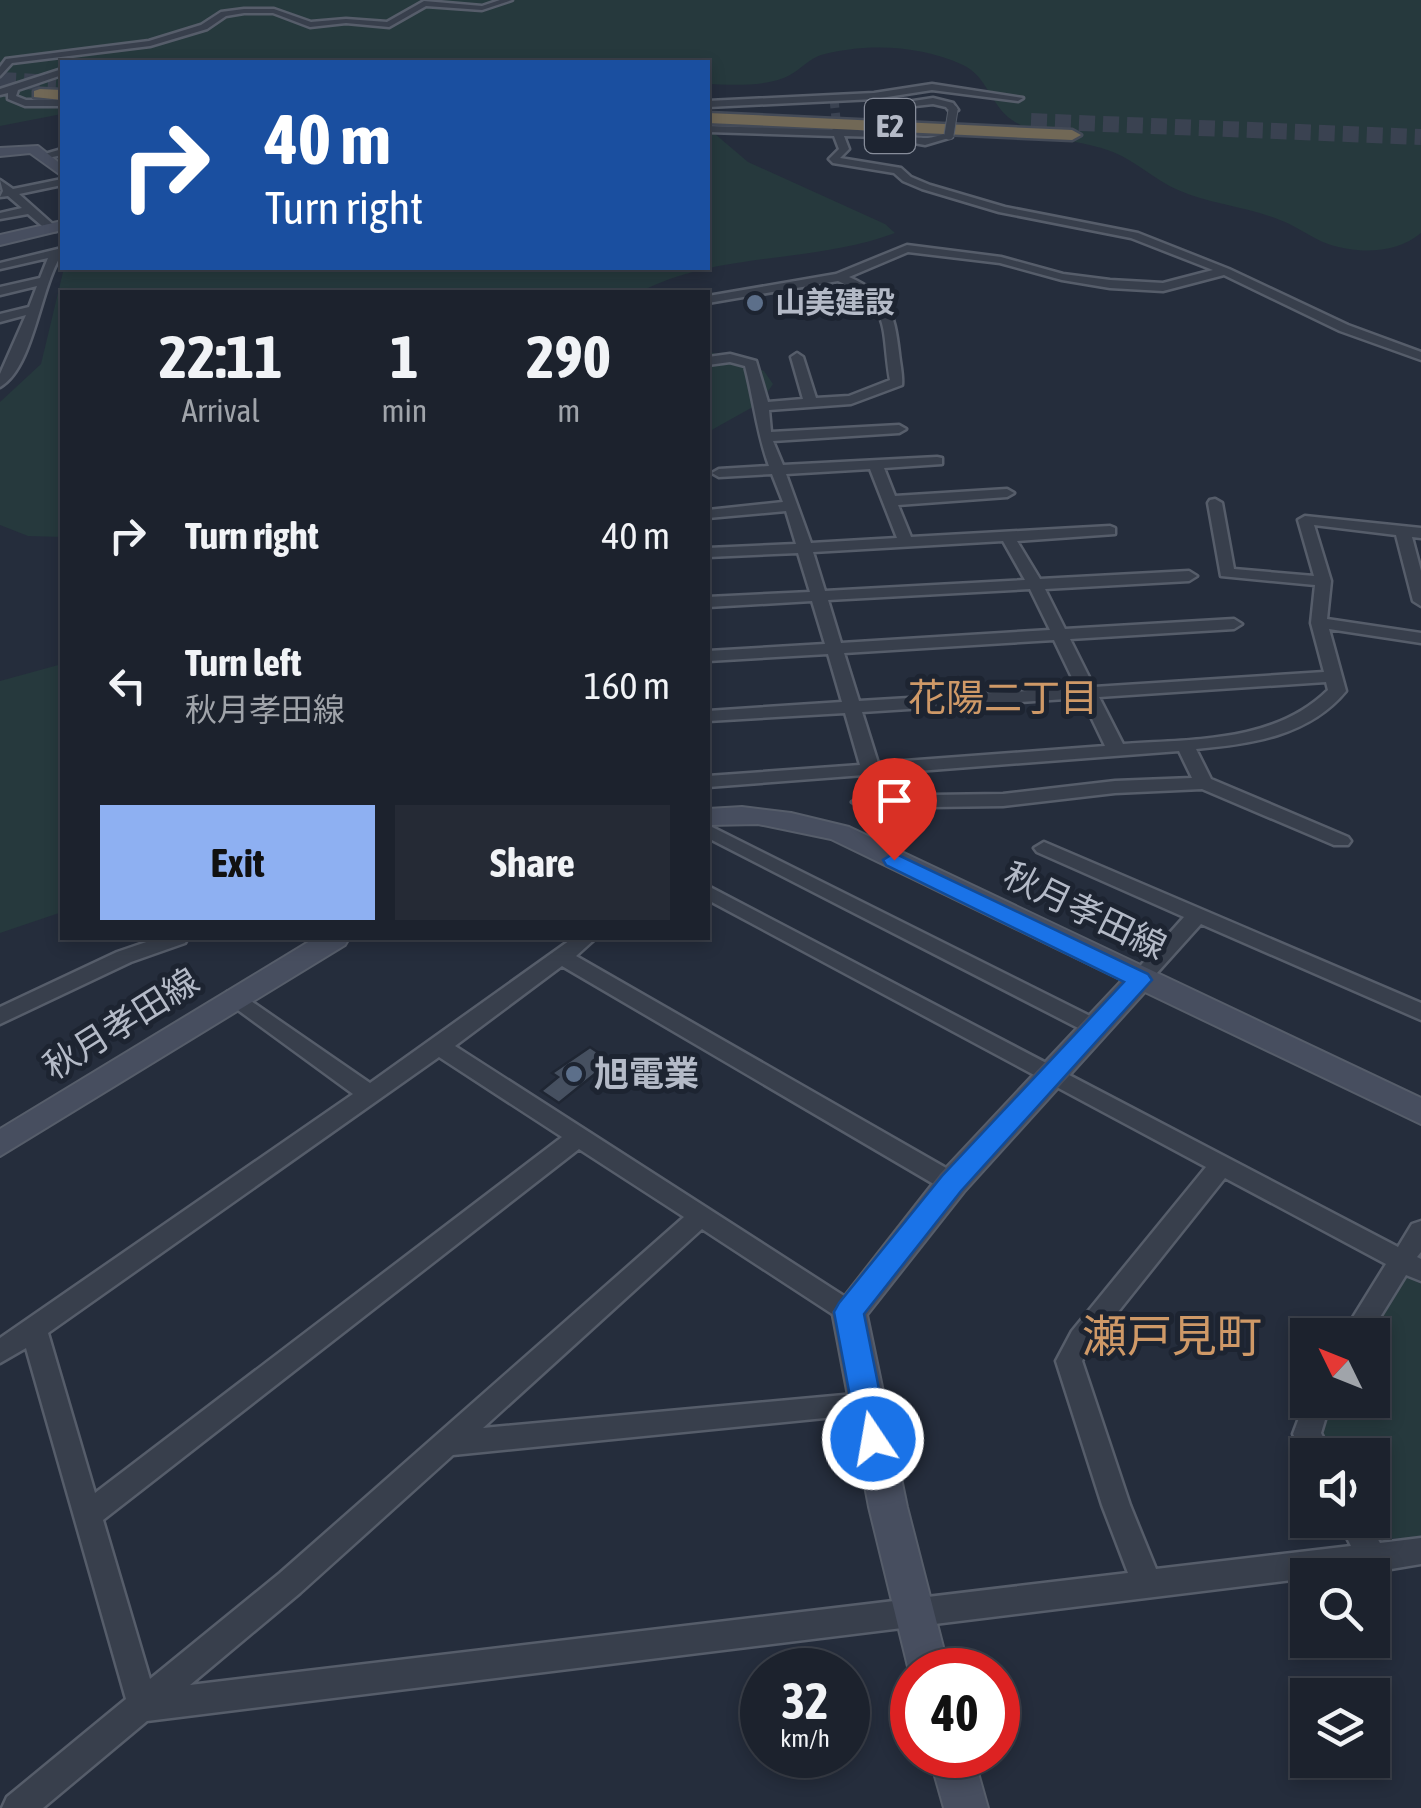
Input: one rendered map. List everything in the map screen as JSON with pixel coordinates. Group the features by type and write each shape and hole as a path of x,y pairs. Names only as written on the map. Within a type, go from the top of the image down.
{"highway":[{"path":"40,94 60,84"},
{"name":"E2","path":"710,111 1031,121"},
{"name":"E2","path":"710,111 1072,135"}],"street":[{"path":"0,73 9,61 135,46 204,27 217,17 232,13 274,10 303,24 346,21 380,25 396,23 424,2 482,8 508,0"},
{"path":"0,92 14,91 36,77 60,83"},
{"path":"710,111 760,100 874,96 932,87 1018,98"},
{"path":"14,91 11,97 18,102 60,103"},
{"path":"710,129 839,130 925,142 949,135 952,110 950,105 933,101 877,107 732,106"},
{"path":"839,130 844,149 834,159 837,161 896,170 926,187 1002,210 1134,234 1225,271 1344,328 1421,356"},
{"path":"0,152 33,149 60,170"},
{"path":"43,156 60,152"},
{"path":"5,194 60,182"},
{"path":"0,184 5,194 57,228"},
{"path":"0,216 30,210"},
{"path":"0,240 57,228"},
{"path":"710,300 839,277 907,248 1001,260 1062,277 1110,284 1163,287 1225,271"},
{"path":"0,266 59,252"},
{"path":"0,382 12,366 44,280 59,252"},
{"path":"762,406 811,405 871,395 898,382 884,302 868,288 839,277"},
{"path":"0,291 44,280"},
{"path":"0,318 32,310"},
{"path":"710,361 730,358 750,364 762,406 764,437 792,506 871,772"},
{"path":"796,358 811,405"},
{"path":"764,437 899,429"},
{"path":"719,473 938,461"},
{"path":"876,464 906,543"},
{"path":"893,501 1007,493"},
{"path":"1216,502 1227,573 1323,582"},
{"path":"710,514 792,506"},
{"path":"710,782 1185,746 1259,736 1300,722 1324,706 1336,691 1319,623 1323,582 1305,520 1421,534"},
{"path":"710,554 1110,531"},
{"path":"1403,531 1421,601"},
{"path":"1007,536 1035,584 1117,751"},
{"path":"710,602 1188,576"},
{"path":"1319,623 1421,638"},
{"path":"710,656 1234,624"},
{"path":"710,716 1330,676"},
{"path":"1185,746 1204,783"},
{"path":"862,802 1003,800 1115,787 1204,783 1341,841"},
{"name":"秋月孝田線","path":"710,817 729,814 792,819 840,833 1421,1112"},
{"path":"710,832 1094,1026"},
{"path":"1044,848 1421,1012"},
{"path":"710,893 1411,1266"},
{"path":"849,1312 952,1183 1198,914"},
{"path":"0,1016 124,957 172,940"},
{"name":"秋月孝田線","path":"0,1144 331,940"},
{"path":"0,1352 440,1046 583,940"},
{"path":"561,956 952,1183"},
{"path":"235,997 369,1094"},
{"path":"440,1046 849,1312 922,1648"},
{"path":"88,1515 577,1138"},
{"path":"1147,1584 1116,1505 1070,1360 1081,1339 1222,1164"},
{"path":"18,1808 143,1706 448,1443 700,1217"},
{"path":"1368,1318 1411,1266 1421,1232"},
{"path":"34,1329 143,1706"},
{"path":"448,1443 866,1404"},
{"path":"1362,1538 1373,1558 1421,1551"},
{"path":"143,1706 1290,1568"},
{"path":"958,1778 966,1808"}],"green space":[{"path":"0,0 1421,0 1421,233 1400,245 1376,250 1328,244 1268,216 1178,190 1113,152 1023,127 1005,114 978,76 963,65 929,53 893,48 821,55 781,79 739,85 710,84 710,60 60,60 60,114 0,126"},
{"path":"710,130 748,162 885,224 895,233 831,250 710,268"},
{"path":"64,270 702,270 645,290 60,290 60,537 28,536 0,525 0,402 41,364"},
{"path":"710,352 764,371 773,384 760,403 710,431"},
{"path":"60,665 60,913 0,933 0,681"},
{"path":"1407,1276 1421,1284 1421,1537 1373,1540 1372,1538 1390,1538 1390,1438 1319,1438 1324,1418 1390,1418 1390,1318 1381,1318"}],"building":[{"name":"旭電業","path":"590,1047 611,1061 559,1103 541,1091 558,1077 552,1073"}],"tunnel":[{"path":"0,80 56,83"},
{"path":"834,99 837,129"},
{"path":"1031,121 1421,137"}],"place":[{"name":"山美建設","path":"755,303"},
{"name":"旭電業","path":"574,1074"}],"district":[{"name":"花陽二丁目","path":"1003,698"},
{"name":"瀬戸見町","path":"1172,1336"}],"route":[{"path":"873,1439 849,1312 952,1183 1140,980 894,860"}]}
